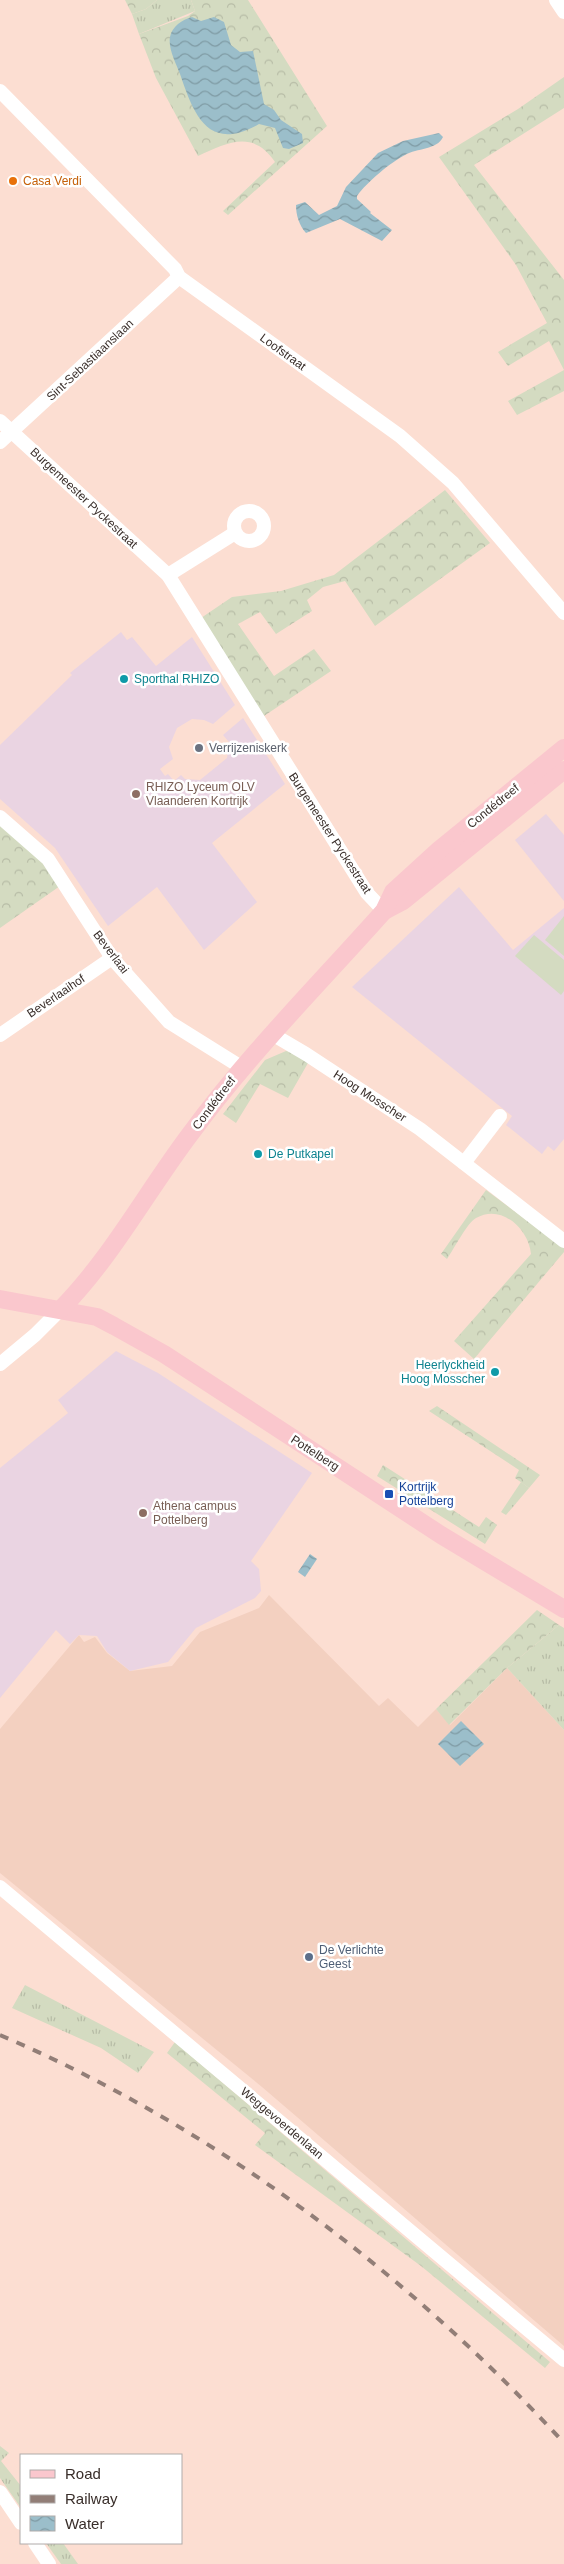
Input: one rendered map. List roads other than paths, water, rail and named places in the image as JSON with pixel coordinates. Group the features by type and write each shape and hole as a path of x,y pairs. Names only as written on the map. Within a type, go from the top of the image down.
{"main road":[{"name":"Condédreef","path":"61,1309 85,1285 190,1134 241,1067 384,911 393,892 432,856 564,748"},
{"name":"Condédreef","path":"384,911 403,901 564,770"},
{"name":"Pottelberg","path":"0,1298 97,1317 164,1354 441,1535 562,1604"}],"street":[{"path":"556,0 564,12"},
{"name":"Loofstraat","path":"0,91 175,269 179,277 400,436 454,483 564,613"},
{"name":"Sint-Sebastiaanslaan","path":"0,442 179,277"},
{"name":"Burgemeester Pyckestraat","path":"0,421 168,575 367,893 384,911"},
{"path":"168,575 235,534"},
{"name":"Beverlaai","path":"0,817 48,859 112,958 169,1022 241,1067"},
{"name":"Beverlaaihof","path":"0,1035 112,958"},
{"name":"Hoog Mosscher","path":"272,1034 306,1054 420,1129 464,1164 562,1235"},
{"path":"464,1164 500,1116"},
{"path":"0,1364 35,1335 61,1309"},
{"name":"Weggevoerdenlaan","path":"0,1887 564,2360"},
{"path":"0,2492 20,2522"},
{"path":"36,2544 49,2564"}],"water":[{"path":"192,17 201,21 214,17 224,22 231,45 240,52 253,51 264,104 274,110 281,120 302,134 303,143 289,149 283,148 275,128 259,124 242,132 227,134 215,132 206,125 191,103 170,46 171,33 175,27"},
{"path":"439,133 443,137 440,141 399,158 386,167 357,196 357,199 370,213 392,230 382,241 340,219 306,233 298,220 296,205 305,202 319,215 337,206 346,187 378,153 403,141"},
{"path":"310,1554 317,1559 305,1577 298,1572"},
{"path":"461,1721 484,1744 460,1766 438,1744"}],"railway":[{"path":"0,2035 79,2072 156,2114 231,2159 303,2209 373,2263 440,2320 503,2380 564,2443"}],"place":[{"name":"Casa Verdi","path":"13,181"},
{"name":"Sporthal RHIZO","path":"124,679"},
{"name":"Verrijzeniskerk","path":"199,748"},
{"name":"RHIZO Lyceum OLV Vlaanderen Kortrijk","path":"136,794"},
{"name":"De Putkapel","path":"258,1154"},
{"name":"Heerlyckheid Hoog Mosscher","path":"495,1372"},
{"name":"Kortrijk Pottelberg","path":"389,1494"},
{"name":"Athena campus Pottelberg","path":"143,1513"},
{"name":"De Verlichte Geest","path":"309,1957"}]}
